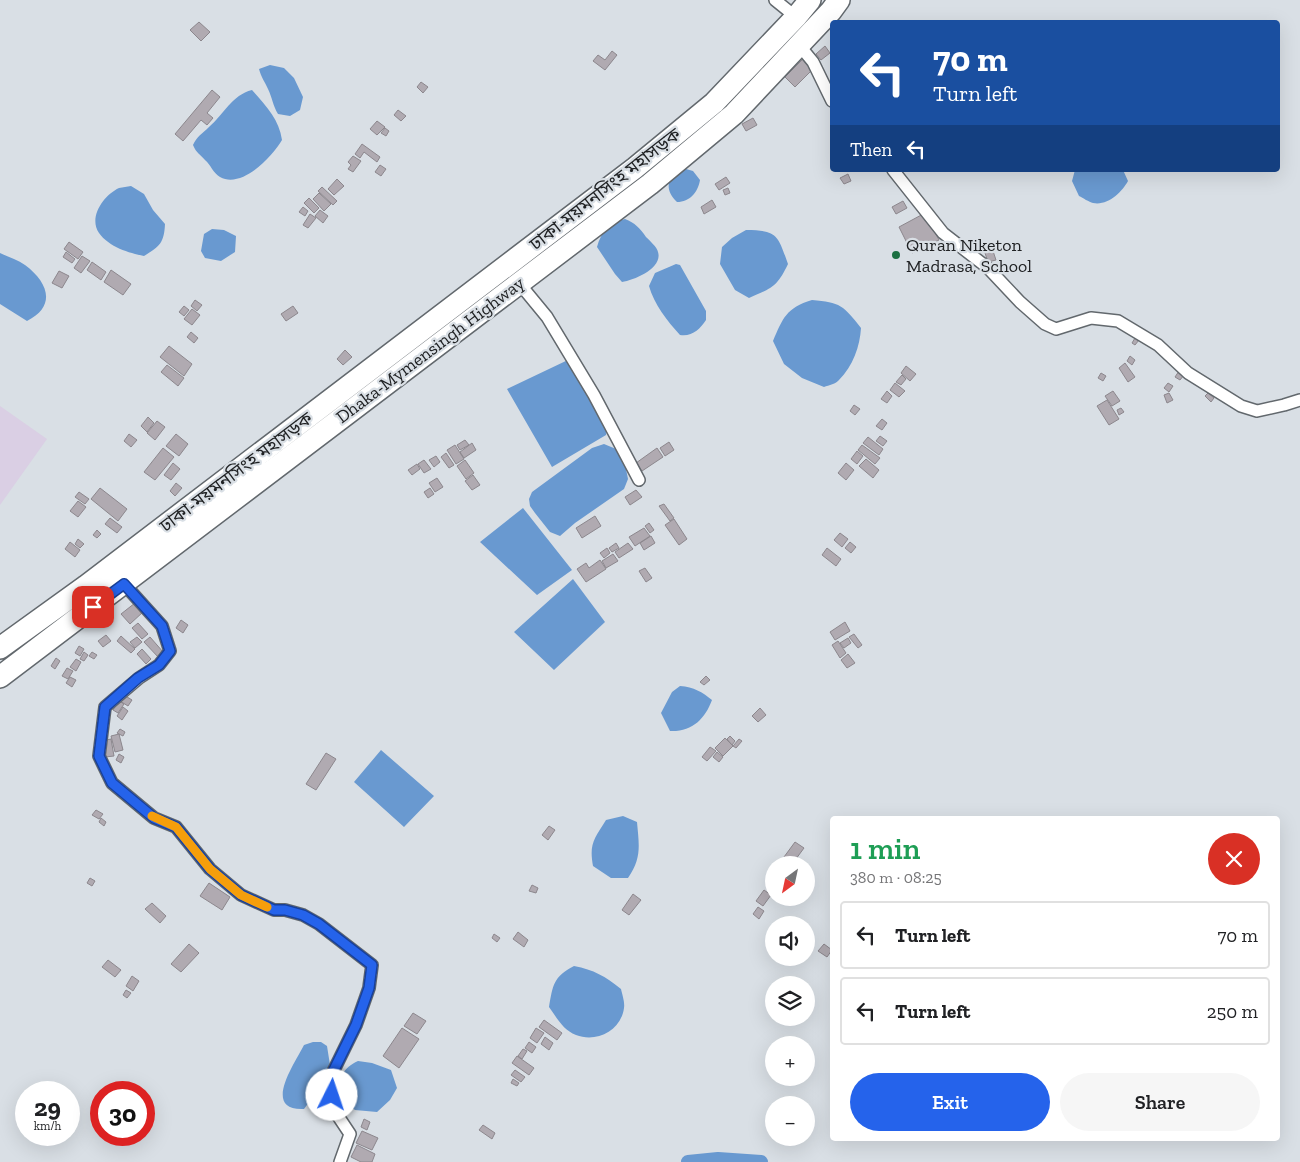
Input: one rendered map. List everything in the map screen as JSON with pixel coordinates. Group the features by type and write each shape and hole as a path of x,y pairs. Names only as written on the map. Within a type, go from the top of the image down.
{"highway":[{"name":"ঢাকা-ময়মনসিংহ মহাসড়ক","path":"0,648 94,580 635,168 714,103 810,0"},
{"name":"Dhaka-Mymensingh Highway","path":"0,677 650,184 734,114 839,0"}],"street":[{"path":"774,0 796,17"},
{"path":"799,45 807,53 830,97"},
{"path":"895,172 943,233 988,268 1020,302 1045,324 1056,329 1091,318 1118,321 1158,345 1188,373 1241,406 1257,411 1300,400"},
{"path":"519,283 557,332 594,395 639,480"},
{"path":"124,584 162,626 170,651 159,665 138,678 105,707 99,756 112,783 154,818 176,827 210,869 241,895 274,910 285,910 303,915 319,924 372,965 369,988 356,1025 329,1080 334,1110 350,1134 340,1162"}],"shaded area":[{"path":"0,406 47,439 0,505"}],"water":[{"path":"270,65 284,68 294,78 303,97 300,110 290,116 278,114 261,75 259,69"},
{"path":"252,90 275,119 282,140 271,155 255,169 238,179 229,180 220,177 193,145 198,137 234,100 245,92"},
{"path":"686,169 693,171 700,180 699,184 693,195 682,202 677,202 670,192 669,182 675,174"},
{"path":"1074,172 1124,172 1128,181 1114,197 1104,202 1093,203 1079,196 1072,181"},
{"path":"131,186 144,194 153,210 165,224 162,240 144,256 114,246 103,238 96,227 95,220 103,201 113,191"},
{"path":"625,219 637,226 653,244 657,250 658,258 656,263 647,272 634,279 622,282 597,247 607,228"},
{"path":"212,229 224,230 236,236 235,252 221,261 205,258 201,251 204,234"},
{"path":"746,230 771,233 779,241 788,264 773,286 749,298 735,290 720,264 722,247 732,238"},
{"path":"0,253 25,265 44,286 46,301 43,308 27,321 0,304"},
{"path":"676,264 680,265 706,311 704,323 695,332 688,335 680,335 670,324 658,306 649,286 655,273"},
{"path":"812,300 841,306 861,328 859,342 852,362 838,381 824,387 802,378 784,364 773,341 786,315 796,307"},
{"path":"570,359 607,430 606,435 552,467 507,389"},
{"path":"604,444 616,449 625,464 628,479 624,489 575,523 560,536 550,532 530,506 529,499 532,492 592,448"},
{"path":"523,508 572,570 537,595 480,542"},
{"path":"573,579 605,622 554,670 514,632"},
{"path":"680,686 698,690 712,700 706,713 697,723 685,729 670,731 661,713 672,692"},
{"path":"381,750 434,796 404,827 354,782"},
{"path":"623,816 637,822 638,858 628,878 611,878 593,866 592,847 606,820"},
{"path":"574,966 599,974 621,989 624,1001 622,1016 613,1029 599,1036 584,1037 571,1033 549,1007 555,982 562,974"},
{"path":"321,1042 327,1046 330,1065 318,1090 304,1109 291,1108 285,1102 283,1094 284,1084 304,1045"},
{"path":"358,1061 372,1063 391,1070 397,1088 390,1100 377,1112 355,1110 335,1094 342,1074"}],"building":[{"path":"199,22 210,32 201,41 190,30"},
{"path":"825,46 830,53 821,60 816,54"},
{"path":"612,51 617,55 605,70 593,61 598,55 605,60"},
{"path":"804,58 814,68 795,87 785,77"},
{"path":"421,82 428,87 423,93 417,87"},
{"path":"212,90 220,97 207,113 213,118 207,125 201,120 183,141 175,134"},
{"path":"398,110 406,116 401,121 394,115"},
{"path":"753,118 757,125 746,131 742,124"},
{"path":"377,121 385,127 377,135 370,129"},
{"path":"385,128 389,131 386,136 381,133"},
{"path":"362,144 380,157 377,162 364,152 360,158 355,154"},
{"path":"353,156 361,161 353,172 348,169 351,165 348,162"},
{"path":"380,165 386,169 381,176 375,172"},
{"path":"848,174 851,181 844,184 840,178"},
{"path":"726,177 730,183 719,190 715,184"},
{"path":"337,179 344,186 334,195 328,189"},
{"path":"322,187 337,201 333,205 318,191"},
{"path":"728,188 730,193 725,195 723,190"},
{"path":"319,193 331,204 324,211 313,199"},
{"path":"309,198 319,208 314,213 304,203"},
{"path":"712,200 716,207 704,214 701,207"},
{"path":"903,201 907,208 896,214 892,207"},
{"path":"303,207 308,211 305,216 299,212"},
{"path":"320,210 328,216 323,223 315,216"},
{"path":"925,213 939,240 912,253 899,227"},
{"path":"310,214 316,218 308,228 303,225"},
{"path":"69,242 83,252 78,259 64,249"},
{"path":"992,248 996,260 988,262 984,250"},
{"path":"66,252 75,259 72,263 63,257"},
{"path":"82,256 90,261 81,273 74,268"},
{"path":"92,262 106,272 101,280 87,270"},
{"path":"111,270 131,284 123,295 104,282"},
{"path":"59,271 69,276 62,288 52,283"},
{"path":"195,300 202,305 197,311 191,306"},
{"path":"184,306 189,310 184,316 179,312"},
{"path":"293,306 298,313 286,321 281,314"},
{"path":"192,309 200,315 192,325 184,319"},
{"path":"191,332 198,338 194,343 187,337"},
{"path":"1135,338 1139,340 1135,345 1132,343"},
{"path":"169,346 192,364 184,376 160,357"},
{"path":"345,350 352,357 343,365 337,359"},
{"path":"1130,356 1135,360 1132,365 1127,361"},
{"path":"1125,363 1135,377 1128,382 1119,368"},
{"path":"167,365 184,378 178,386 161,372"},
{"path":"906,366 916,374 910,381 901,373"},
{"path":"1179,371 1184,375 1180,380 1175,377"},
{"path":"1101,373 1106,376 1103,381 1098,378"},
{"path":"902,375 906,379 901,385 896,382"},
{"path":"895,383 905,391 899,397 890,390"},
{"path":"1168,383 1173,386 1169,392 1164,388"},
{"path":"887,391 892,396 887,403 881,399"},
{"path":"1113,391 1120,401 1112,406 1105,396"},
{"path":"1169,393 1173,400 1167,403 1164,395"},
{"path":"1208,393 1214,398 1211,402 1205,396"},
{"path":"1107,400 1119,419 1109,425 1097,406"},
{"path":"854,405 860,409 855,415 850,411"},
{"path":"1121,408 1124,412 1119,415 1117,410"},
{"path":"148,417 154,423 147,432 141,426"},
{"path":"882,419 887,423 882,430 876,426"},
{"path":"157,421 165,427 155,440 147,433"},
{"path":"129,434 137,440 131,447 124,441"},
{"path":"176,434 188,444 179,456 166,446"},
{"path":"880,436 887,441 883,446 876,441"},
{"path":"868,437 883,449 879,455 863,443"},
{"path":"465,440 469,445 460,450 457,445"},
{"path":"669,442 674,450 665,456 660,448"},
{"path":"472,443 476,450 464,458 460,452"},
{"path":"455,445 464,459 456,464 447,450"},
{"path":"862,445 880,458 875,464 858,450"},
{"path":"163,448 174,457 155,480 144,472"},
{"path":"657,448 663,457 642,471 636,463"},
{"path":"857,451 863,456 857,464 851,459"},
{"path":"446,453 454,465 449,468 441,457"},
{"path":"436,456 440,462 434,467 429,460"},
{"path":"866,459 879,470 873,478 859,466"},
{"path":"424,460 431,469 424,473 418,464"},
{"path":"465,460 474,473 466,479 457,466"},
{"path":"173,463 180,469 171,480 164,475"},
{"path":"846,463 854,470 846,480 838,473"},
{"path":"417,464 420,469 412,475 408,470"},
{"path":"473,475 480,485 472,490 465,481"},
{"path":"437,478 443,487 435,492 429,483"},
{"path":"176,483 182,488 175,496 170,491"},
{"path":"100,488 127,509 118,521 91,499"},
{"path":"430,488 434,494 428,498 424,492"},
{"path":"636,490 642,497 630,505 625,497"},
{"path":"79,492 89,499 85,504 75,497"},
{"path":"78,501 86,507 78,517 70,511"},
{"path":"664,504 674,518 670,521 659,506"},
{"path":"595,516 601,526 582,538 576,528"},
{"path":"110,518 122,527 117,533 105,524"},
{"path":"674,519 687,539 679,545 665,525"},
{"path":"649,523 654,530 650,533 645,526"},
{"path":"644,528 650,536 635,546 629,537"},
{"path":"97,530 101,534 97,538 93,535"},
{"path":"840,533 848,539 842,547 834,540"},
{"path":"651,536 655,543 644,550 640,543"},
{"path":"78,539 84,544 80,548 75,544"},
{"path":"70,542 80,550 75,557 65,549"},
{"path":"850,542 856,547 851,553 845,548"},
{"path":"616,543 619,548 612,552 609,548"},
{"path":"628,543 633,549 619,558 615,552"},
{"path":"607,548 610,553 604,558 600,553"},
{"path":"827,548 841,559 836,566 822,555"},
{"path":"613,554 618,561 606,568 602,561"},
{"path":"600,560 606,569 586,582 577,569 586,563 589,568"},
{"path":"645,568 652,578 646,582 639,571"},
{"path":"135,603 143,612 130,624 121,614"},
{"path":"181,620 188,625 183,633 176,628"},
{"path":"845,622 850,631 835,640 830,632"},
{"path":"138,623 148,634 142,639 132,628"},
{"path":"854,634 862,645 858,648 849,637"},
{"path":"106,635 111,641 103,647 98,641"},
{"path":"121,636 135,649 131,653 117,641"},
{"path":"137,637 142,642 135,648 130,642"},
{"path":"150,637 164,653 159,658 144,642"},
{"path":"848,638 851,643 844,648 840,643"},
{"path":"838,641 846,653 840,658 832,645"},
{"path":"79,646 84,649 80,656 75,653"},
{"path":"142,649 151,659 146,664 137,654"},
{"path":"84,652 88,655 84,661 80,659"},
{"path":"92,652 97,655 94,659 89,656"},
{"path":"848,654 855,663 847,668 841,660"},
{"path":"56,658 60,661 55,669 51,666"},
{"path":"76,659 81,662 76,671 70,667"},
{"path":"67,668 73,671 68,679 62,676"},
{"path":"706,676 710,680 704,685 700,682"},
{"path":"70,677 76,680 72,687 66,683"},
{"path":"124,695 132,700 128,706 120,701"},
{"path":"119,701 124,704 118,713 113,710"},
{"path":"123,707 128,711 122,720 117,716"},
{"path":"760,708 766,715 758,722 752,716"},
{"path":"120,729 125,732 123,736 117,733"},
{"path":"119,734 123,750 115,752 111,736"},
{"path":"730,736 735,741 732,745 727,739"},
{"path":"725,738 733,746 723,756 715,748"},
{"path":"111,739 114,756 105,757 102,741"},
{"path":"739,739 742,741 736,748 733,746"},
{"path":"710,747 716,751 707,761 702,757"},
{"path":"717,752 723,757 719,762 713,757"},
{"path":"326,753 336,759 316,790 306,784"},
{"path":"119,754 124,757 121,763 116,760"},
{"path":"96,810 103,814 99,819 92,815"},
{"path":"101,818 106,822 104,826 99,822"},
{"path":"549,826 555,830 548,840 542,835"},
{"path":"795,842 804,848 798,856 785,856"},
{"path":"90,878 95,881 92,886 87,883"},
{"path":"209,883 230,897 222,910 200,896"},
{"path":"532,885 538,888 536,893 529,891"},
{"path":"765,891 765,903 763,906 756,901"},
{"path":"633,894 641,900 629,915 622,910"},
{"path":"152,903 166,916 160,923 145,909"},
{"path":"758,907 764,911 759,919 753,914"},
{"path":"518,932 528,940 524,947 513,939"},
{"path":"494,934 500,938 497,942 492,938"},
{"path":"189,944 199,953 181,972 171,964"},
{"path":"824,944 830,948 827,957 818,951"},
{"path":"108,960 121,970 115,977 102,967"},
{"path":"132,976 139,981 133,991 126,986"},
{"path":"126,990 131,993 127,998 123,995"},
{"path":"413,1013 426,1021 417,1034 404,1026"},
{"path":"544,1020 562,1033 557,1040 539,1027"},
{"path":"402,1028 419,1039 399,1068 383,1056"},
{"path":"536,1028 544,1033 537,1043 530,1038"},
{"path":"545,1037 553,1043 549,1050 541,1044"},
{"path":"529,1042 536,1047 532,1053 525,1048"},
{"path":"523,1049 527,1051 522,1059 518,1056"},
{"path":"517,1056 534,1068 529,1075 512,1063"},
{"path":"515,1070 525,1077 521,1082 511,1075"},
{"path":"513,1079 519,1083 517,1086 511,1083"},
{"path":"364,1119 370,1122 367,1130 361,1127"},
{"path":"483,1125 495,1133 492,1139 479,1130"},
{"path":"362,1131 378,1138 372,1150 356,1143"},
{"path":"357,1145 375,1154 372,1162 361,1162 351,1157"}],"waterway":[{"path":"688,1162 718,1159 761,1162"}],"slow traffic":[{"path":"152,816 176,827 210,869 241,895 267,907"}],"place":[{"name":"Quran Niketon Madrasa, School","path":"896,255"}],"route":[{"path":"93,607 124,584 162,626 170,651 159,665 138,678 105,707 99,756 112,783 154,818 176,827 210,869 241,895 274,910 285,910 303,915 319,924 372,965 369,988 356,1025 329,1080 332,1095"}]}
